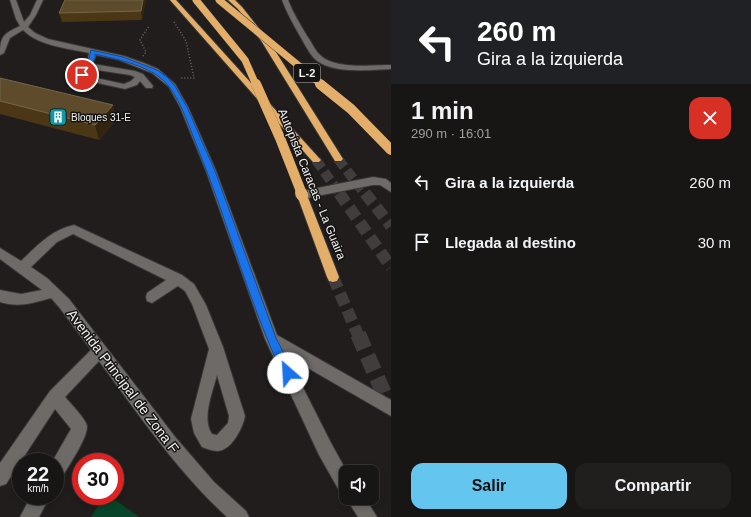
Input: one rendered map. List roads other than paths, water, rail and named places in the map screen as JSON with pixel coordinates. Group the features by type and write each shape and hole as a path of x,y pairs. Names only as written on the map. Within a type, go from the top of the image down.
{"highway":[{"name":"Autopista Caracas - La Guaira","path":"173,0 316,160"},
{"name":"Autopista Caracas - La Guaira","path":"196,0 208,13 244,60 280,138 333,277"},
{"name":"L-2","path":"219,0 351,109 391,150"},
{"name":"Autopista Caracas - La Guaira","path":"231,0 239,4 266,41 338,159"}],"street":[{"path":"12,0 19,19 32,35 46,41 136,63 155,71 165,79 184,107 211,171 272,339 325,449 339,474"},
{"path":"0,53 4,39 24,27 33,15 40,0"},
{"path":"285,0 290,13 316,56 320,60 338,66 391,68"},
{"path":"93,52 82,77 122,86 130,85 140,76"},
{"path":"88,66 132,73 140,76 149,86"},
{"path":"302,195 373,181 382,182 391,188"},
{"path":"23,267 56,236 65,230 74,229 178,279 192,289 216,347 237,416 236,424 231,433 219,443 208,441 202,433 199,419 216,347"},
{"name":"Avenida Principal de Zona F","path":"0,253 23,267 54,292 100,350 170,444 208,488 240,517"},
{"path":"152,297 178,279"},
{"path":"0,296 10,301 20,301 54,292"},
{"path":"272,339 391,408"},
{"path":"0,478 55,396 100,350"},
{"path":"55,396 79,427 77,435 64,457"},
{"path":"29,517 36,505"},
{"path":"360,505 368,517"}],"tunnel":[{"path":"338,159 365,194"},
{"path":"316,160 340,194"},
{"path":"339,193 391,267"},
{"path":"365,193 391,226"},
{"path":"333,277 358,335"},
{"path":"358,334 391,410"}],"place":[{"name":"Bloques 31-E","path":"58,117"}]}
